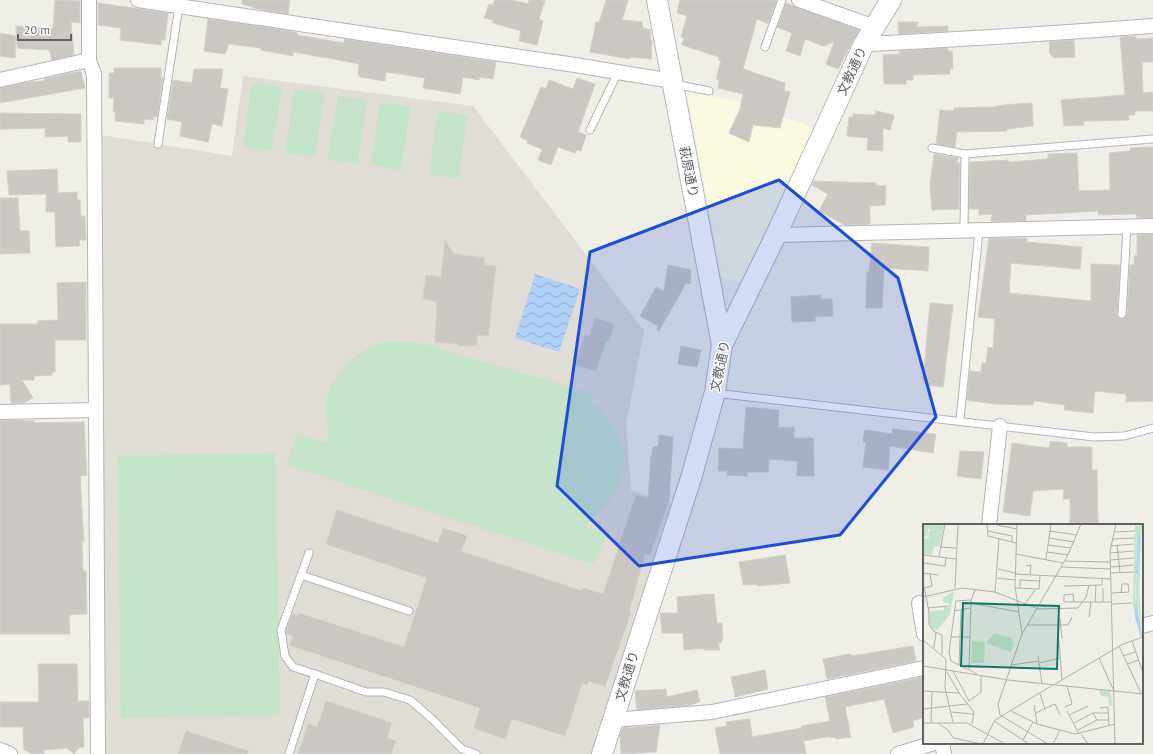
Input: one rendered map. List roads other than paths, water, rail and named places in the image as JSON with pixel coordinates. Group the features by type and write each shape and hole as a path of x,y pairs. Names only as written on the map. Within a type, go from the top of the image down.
{"street":[{"path":"89,0 89,60 94,74 98,754"},
{"path":"138,0 618,71 672,83"},
{"name":"萩原通り","path":"657,0 722,345"},
{"path":"799,0 875,27"},
{"name":"文教通り","path":"602,754 692,475 714,392 722,345 776,235 864,44 891,0"},
{"path":"864,44 985,39 1028,34 1153,26"},
{"path":"0,80 89,60"},
{"path":"776,235 1153,226"},
{"path":"0,412 95,410"},
{"path":"989,524 1000,426"},
{"path":"919,603 923,628"},
{"path":"1143,626 1153,623"},
{"path":"613,720 712,712 923,668"},
{"path":"898,754 931,744"},
{"path":"942,744 944,754"},
{"path":"0,750 10,754"}],"lane":[{"path":"765,47 782,0"},
{"path":"158,144 179,6"},
{"path":"590,130 618,71"},
{"path":"672,83 709,91"},
{"path":"932,148 965,154 1153,139"},
{"path":"964,230 965,154"},
{"path":"1122,314 1127,227"},
{"path":"960,420 979,231"},
{"path":"714,392 1109,438 1137,434 1153,428"},
{"path":"309,553 281,630 285,656 293,667 366,692 384,692 410,700 431,718 462,749 476,754"},
{"path":"302,575 409,611"},
{"path":"289,754 315,674"}],"water":[{"path":"535,274 580,289 559,352 515,338"}]}
